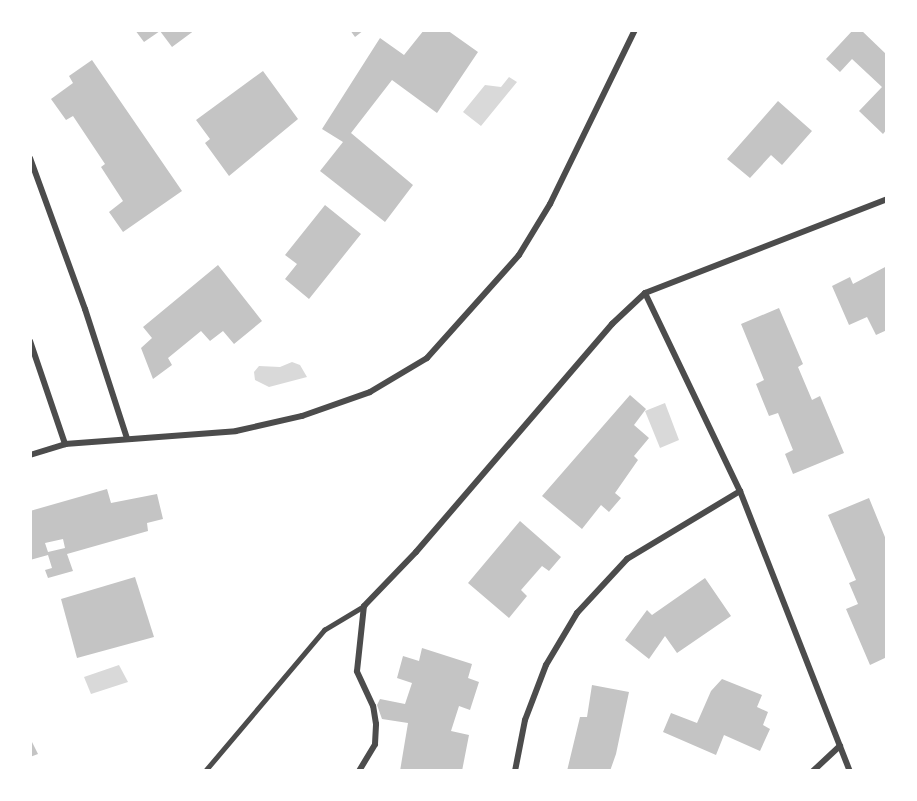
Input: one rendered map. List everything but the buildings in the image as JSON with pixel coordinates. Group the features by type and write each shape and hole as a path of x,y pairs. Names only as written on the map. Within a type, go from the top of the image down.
{"street":[{"path":"30,455 65,444 236,431 302,416 370,392 427,358 519,255 550,204 635,30"},
{"path":"30,158 85,309 127,438"},
{"path":"359,771 375,744 376,724 373,706 357,671 364,606 416,552 572,367 645,293 887,199"},
{"path":"645,293 740,491 850,771"},
{"path":"30,341 65,444"},
{"path":"515,771 525,720 546,664 577,613 627,559 740,491"},
{"path":"813,771 840,746"}],"lane":[{"path":"205,771 324,630 364,606"}],"shaded area":[{"path":"509,77 517,82 481,126 463,112 485,85 501,87"},
{"path":"292,362 300,365 307,377 269,387 255,380 254,372 259,366 280,367"},
{"path":"665,403 679,440 660,448 645,411"},
{"path":"119,665 128,682 91,694 84,677"}]}
